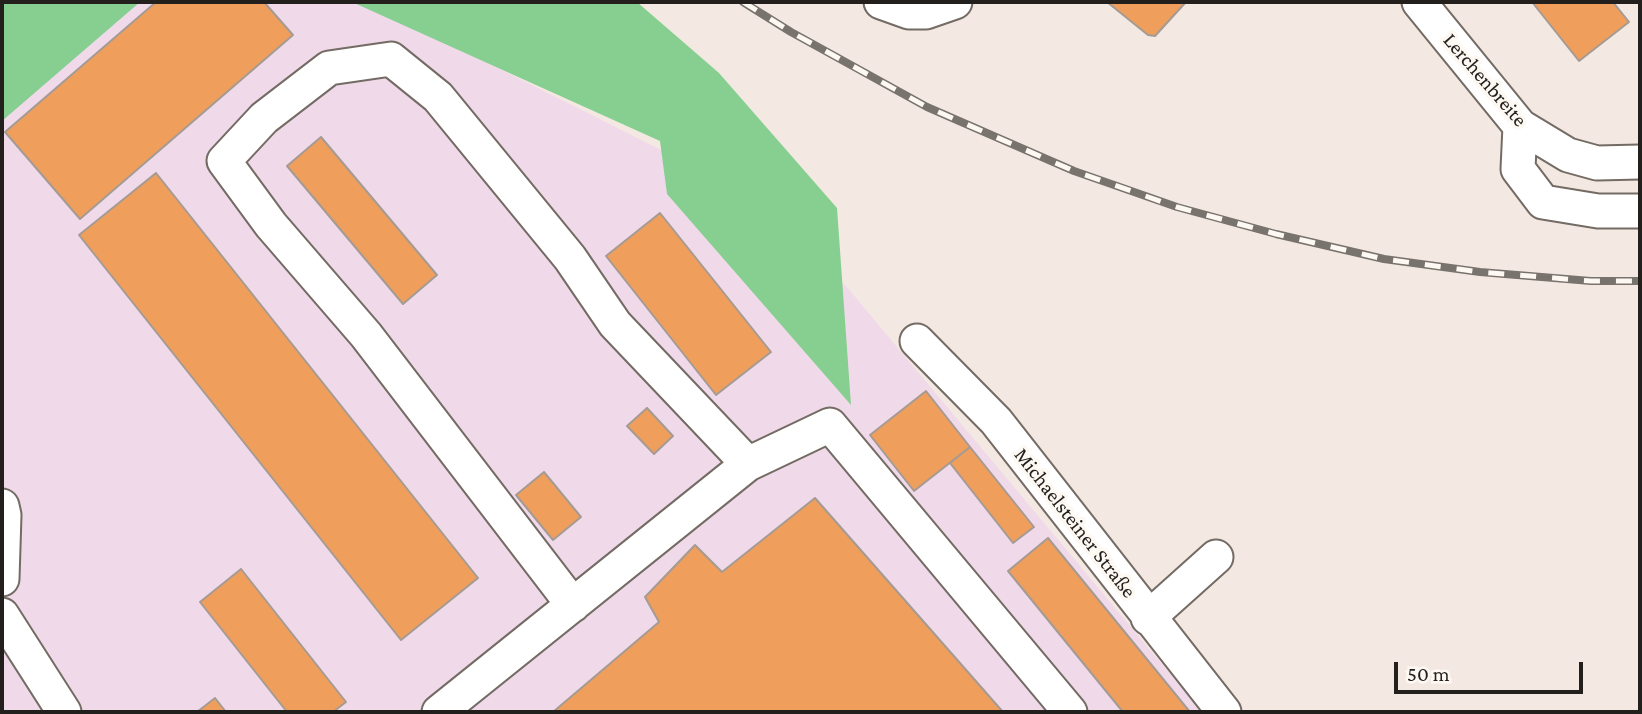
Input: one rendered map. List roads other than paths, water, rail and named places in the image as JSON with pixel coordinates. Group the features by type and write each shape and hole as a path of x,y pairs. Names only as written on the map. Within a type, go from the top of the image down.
{"street":[{"path":"881,2 909,12 926,12 954,2"},
{"name":"Lerchenbreite","path":"1419,2 1520,126 1568,155 1597,163 1640,162"},
{"path":"573,605 366,335 271,225 224,161 264,118 329,68 391,59 438,97 570,258 615,324 748,464"},
{"path":"1520,126 1518,169 1543,202 1598,211 1640,211"},
{"name":"Michaelsteiner Straße","path":"917,341 996,421 1224,712"},
{"path":"439,712 748,464 830,425 1070,712"},
{"path":"2,506 2,579"},
{"path":"1149,618 1216,557"},
{"path":"2,615 64,712"}],"railway":[{"path":"743,2 791,32 927,107 1074,171 1177,207 1384,259 1480,272 1591,281 1640,281"}]}
